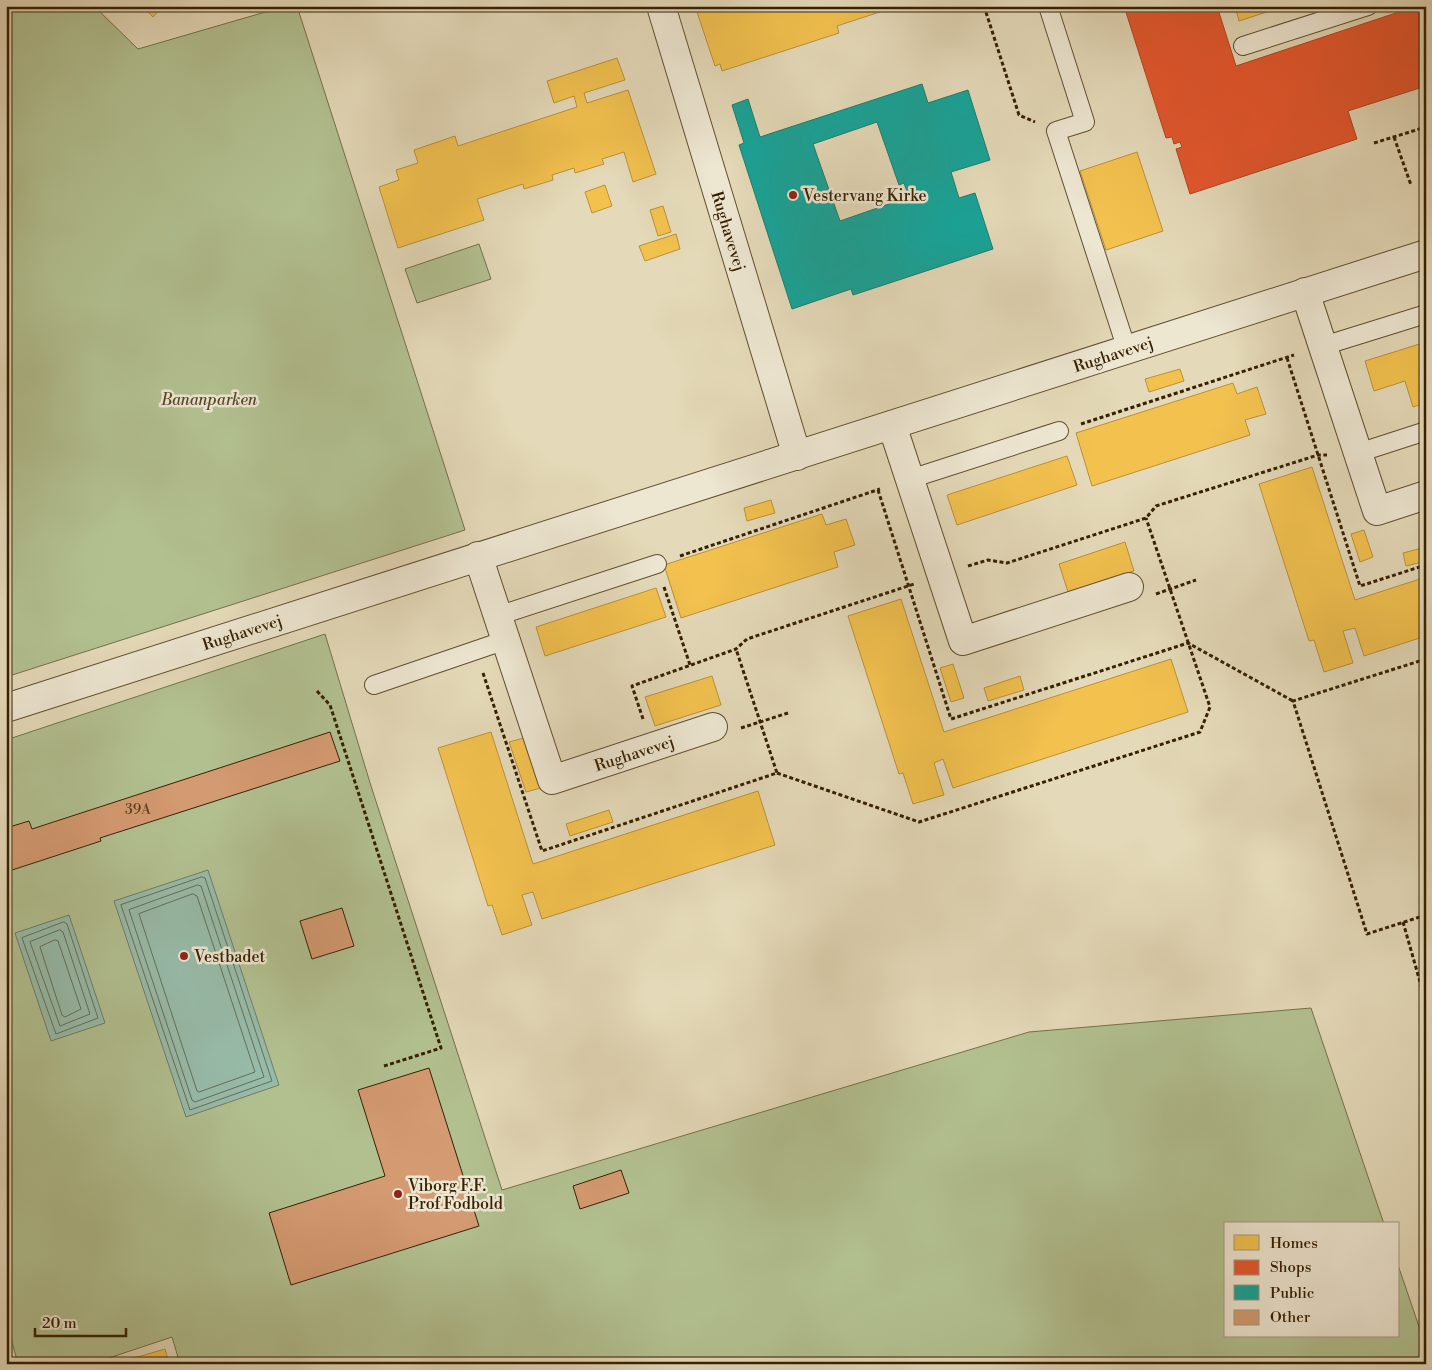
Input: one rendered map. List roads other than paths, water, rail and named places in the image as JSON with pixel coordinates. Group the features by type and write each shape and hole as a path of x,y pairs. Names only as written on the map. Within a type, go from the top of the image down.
{"street":[{"name":"Rughavevej","path":"661,6 797,456"},
{"name":"Rughavevej","path":"6,708 1426,254"},
{"path":"1306,292 1377,511 1426,495"},
{"path":"892,425 963,641 1129,587"},
{"name":"Rughavevej","path":"478,556 552,780 714,727"}],"lane":[{"path":"1048,6 1085,122 1056,131 1126,350"},
{"path":"1243,46 1368,6"},
{"path":"1323,346 1426,314"},
{"path":"910,479 1060,431"},
{"path":"1358,453 1426,431"},
{"path":"374,685 502,628 657,564"}],"water":[{"path":"208,870 279,1085 186,1117 114,901"},
{"path":"69,915 105,1023 51,1041 15,933"}],"place":[{"name":"Vestervang Kirke","path":"793,195"},
{"name":"Vestbadet","path":"184,956"},
{"name":"Viborg F.F. Prof Fodbold","path":"398,1194"}],"park label":[{"name":"Bananparken","path":"209,399"}]}
